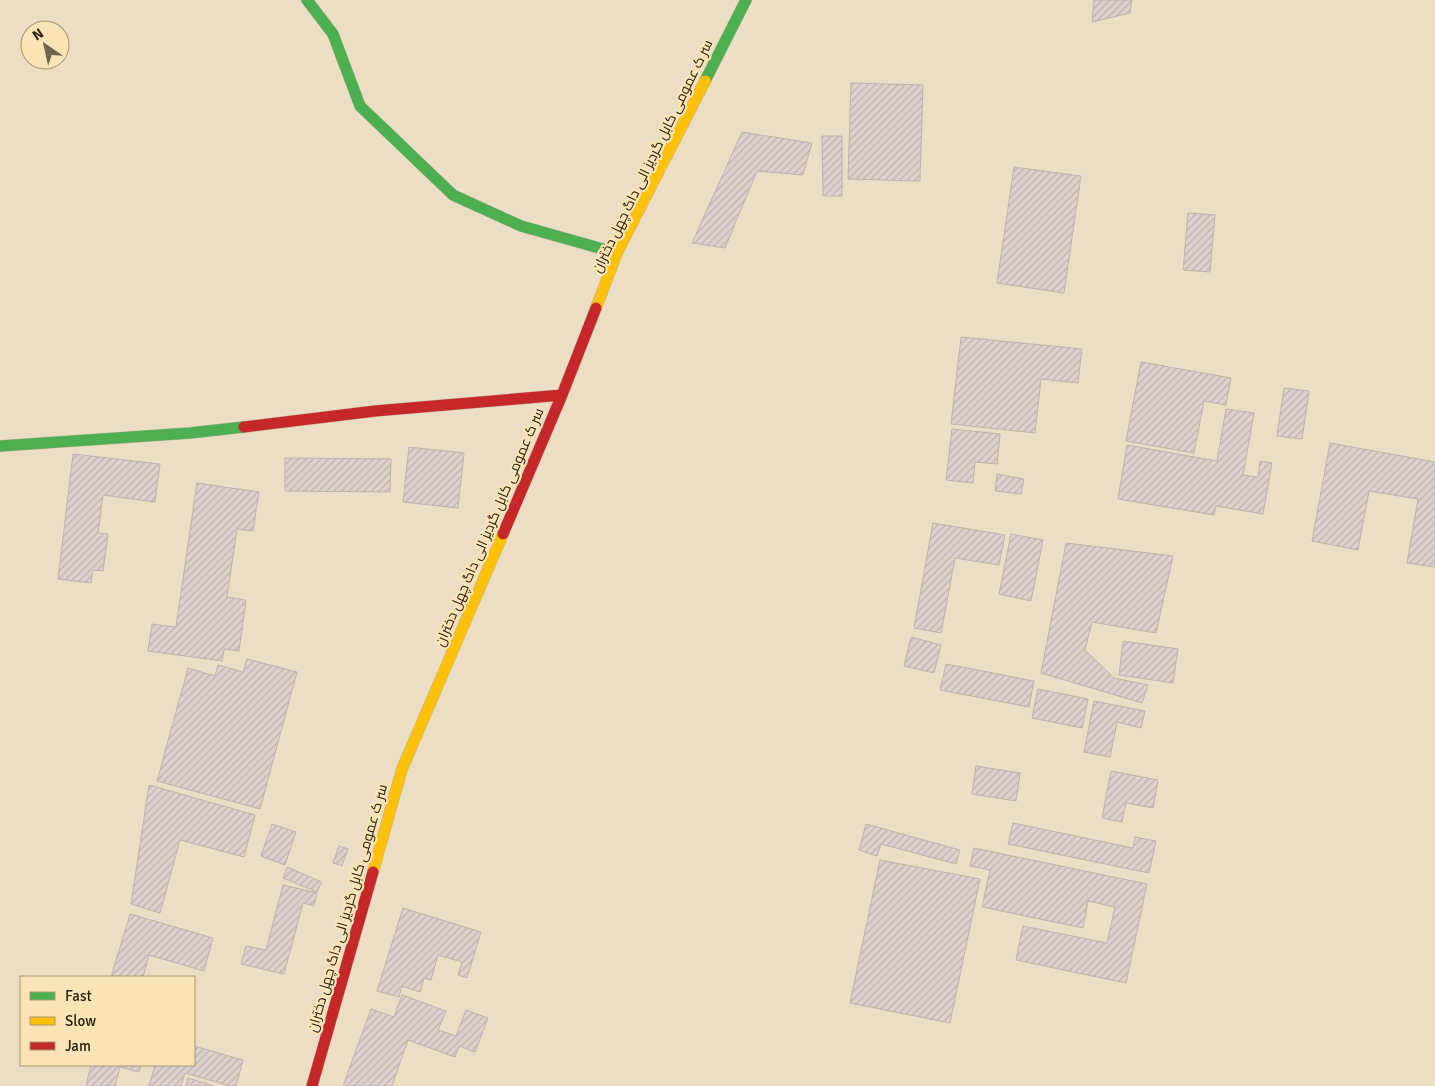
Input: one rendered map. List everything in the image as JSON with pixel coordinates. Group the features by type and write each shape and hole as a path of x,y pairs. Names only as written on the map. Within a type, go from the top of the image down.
{"street":[{"path":"307,0 333,34 360,106 453,195 521,226 617,253"},
{"name":"سر ک عمومی کابل گردیز الی داگ چهل دختران","path":"312,1086 402,769 562,395 617,253 746,0"},
{"path":"0,446 190,432 375,411 562,395"}],"building":[{"path":"1094,0 1132,0 1130,13 1092,22"},
{"path":"851,83 923,85 920,181 848,179"},
{"path":"742,132 812,143 803,175 757,171 725,248 692,243"},
{"path":"822,136 842,136 842,196 823,196"},
{"path":"1014,167 1081,176 1064,293 997,283"},
{"path":"1188,213 1215,215 1210,272 1183,270"},
{"path":"961,337 1082,349 1078,383 1041,379 1035,433 951,424"},
{"path":"1141,362 1231,378 1226,405 1204,401 1194,453 1126,441"},
{"path":"1284,388 1309,391 1302,439 1277,436"},
{"path":"1226,409 1254,413 1243,475 1258,477 1260,461 1272,463 1263,514 1216,506 1214,515 1118,499 1127,445 1217,461"},
{"path":"952,429 1000,434 997,464 975,462 973,483 946,480"},
{"path":"1330,443 1435,462 1435,567 1407,563 1418,499 1369,491 1358,550 1312,541"},
{"path":"409,447 464,453 458,508 403,502"},
{"path":"73,454 160,464 155,502 103,495 98,533 108,534 103,571 93,570 91,583 58,579"},
{"path":"285,458 391,459 390,492 285,491"},
{"path":"997,474 1024,479 1021,494 995,491"},
{"path":"197,483 259,492 253,531 237,529 227,597 246,600 239,651 224,649 222,661 148,651 152,624 176,627"},
{"path":"933,523 1005,535 999,565 955,558 941,633 914,628"},
{"path":"1011,534 1043,540 1031,601 999,594"},
{"path":"1066,543 1173,556 1156,633 1092,622 1085,650 1114,678 1148,685 1142,703 1041,673"},
{"path":"911,637 941,645 934,673 904,666"},
{"path":"1123,641 1178,649 1173,683 1119,675"},
{"path":"247,659 297,672 260,809 157,781 188,668 215,676 218,665 243,672"},
{"path":"946,664 1034,681 1029,707 940,690"},
{"path":"1038,689 1088,699 1082,728 1032,718"},
{"path":"1094,701 1145,711 1141,728 1117,722 1110,757 1084,752"},
{"path":"976,766 1020,773 1016,801 972,794"},
{"path":"1111,771 1158,780 1153,808 1126,803 1122,822 1102,818"},
{"path":"149,785 255,815 244,857 180,840 160,913 131,904"},
{"path":"1013,823 1133,848 1135,837 1156,841 1149,873 1008,844"},
{"path":"272,824 296,832 285,865 261,856"},
{"path":"866,824 960,850 956,864 881,844 877,856 859,850"},
{"path":"339,846 348,849 342,866 333,863"},
{"path":"974,848 1147,884 1126,983 1016,960 1023,926 1107,943 1115,907 1088,901 1083,928 982,907 990,870 970,866"},
{"path":"880,860 980,879 950,1023 850,1003"},
{"path":"287,867 322,882 317,892 283,878"},
{"path":"283,885 317,893 314,906 303,903 284,974 241,964 246,946 266,950"},
{"path":"403,908 481,932 467,978 458,975 462,962 438,955 431,980 424,978 420,992 402,986 399,997 377,991"},
{"path":"130,914 213,938 204,971 149,955 143,976 111,976"},
{"path":"402,995 446,1011 438,1030 456,1036 466,1010 488,1018 475,1052 459,1046 455,1057 408,1040 392,1086 343,1086 371,1009 394,1017"},
{"path":"195,1046 243,1060 236,1086 185,1073 181,1086 149,1086 155,1066 195,1066"},
{"path":"91,1066 141,1066 139,1072 120,1067 115,1086 86,1086"},
{"path":"188,1078 214,1086 186,1086"}],"traffic: fast":[{"path":"307,0 333,34 360,106 453,195 521,226 617,253"},
{"path":"705,81 746,0"},
{"path":"0,446 190,433 244,427"}],"traffic: slow":[{"path":"596,308 617,253 705,81"},
{"path":"373,872 402,769 503,534"}],"traffic: jam":[{"path":"503,534 562,395 596,308"},
{"path":"244,427 375,411 562,395"},
{"path":"312,1086 373,872"}]}
